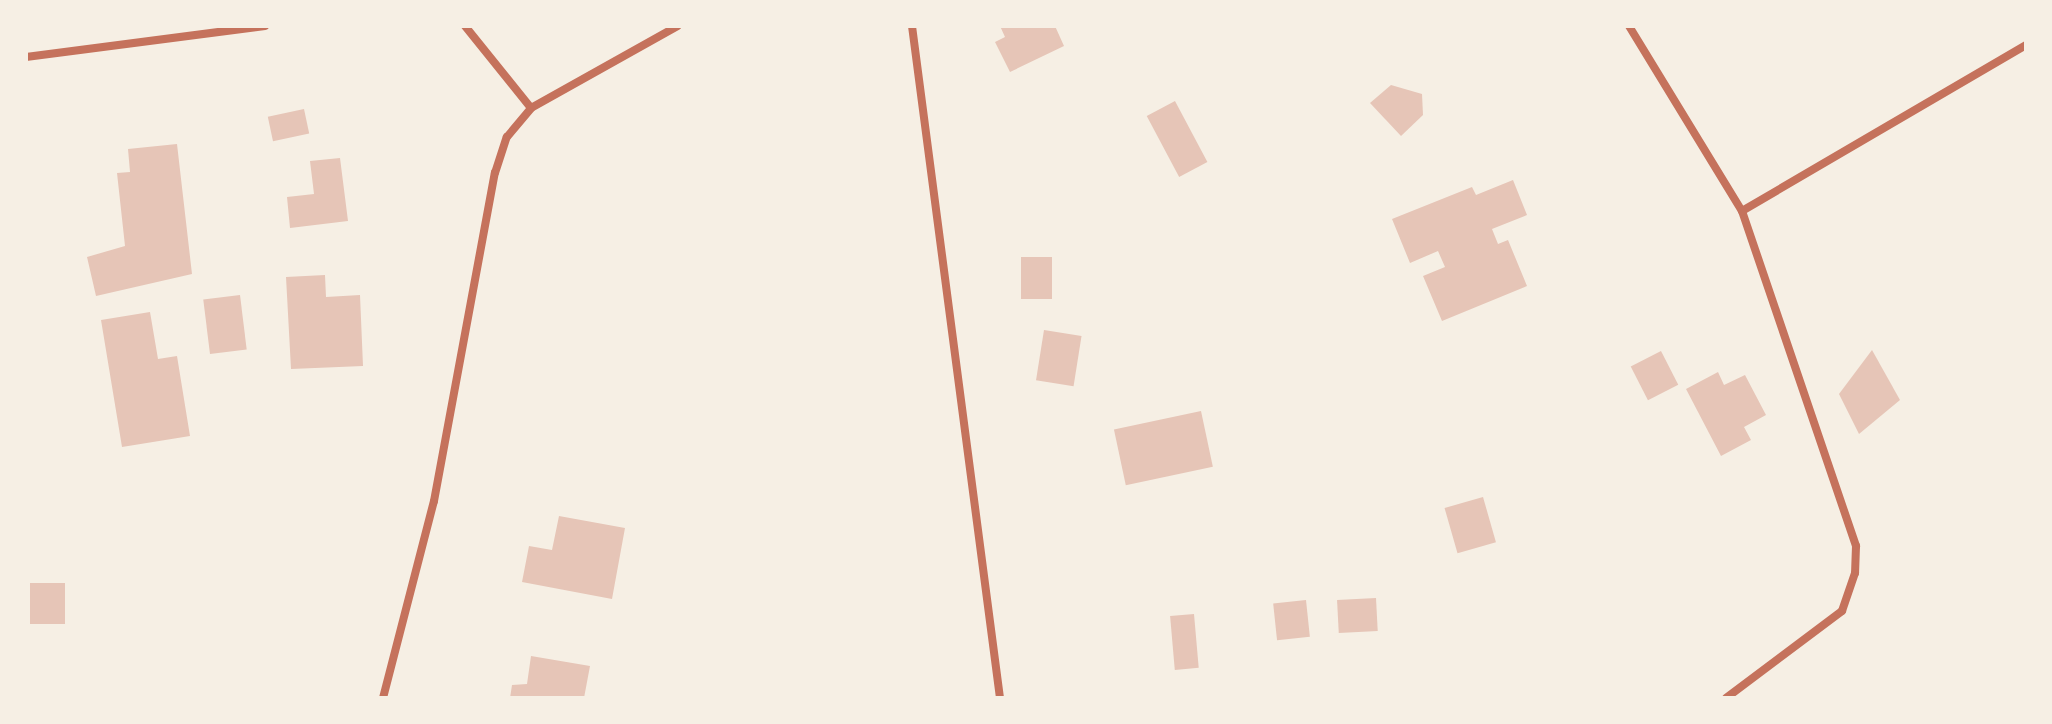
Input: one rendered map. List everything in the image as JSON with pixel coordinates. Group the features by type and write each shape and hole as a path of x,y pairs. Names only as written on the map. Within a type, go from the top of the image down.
{"street":[{"path":"26,57 265,26"},
{"path":"465,26 531,108"},
{"path":"383,698 434,501 495,173 507,137 531,108 678,26"},
{"path":"912,26 1000,698"},
{"path":"1629,26 1742,211 1856,546 1855,573 1842,611 1726,698"},
{"path":"1742,211 2026,45"}],"building":[{"path":"1000,26 1055,26 1064,46 1010,72 995,42 1005,37"},
{"path":"1391,85 1422,94 1423,115 1401,136 1370,103"},
{"path":"1175,101 1207,162 1179,177 1147,116"},
{"path":"304,109 309,133 273,141 268,117"},
{"path":"177,144 192,274 96,296 87,257 125,246 117,173 130,172 128,149"},
{"path":"340,158 348,221 290,228 287,197 314,194 310,161"},
{"path":"1513,180 1527,215 1492,229 1498,244 1508,240 1527,286 1442,321 1423,276 1445,267 1438,251 1410,263 1392,219 1472,187 1476,195"},
{"path":"1021,257 1052,257 1052,299 1021,299"},
{"path":"325,275 326,297 360,295 363,366 291,369 286,277"},
{"path":"240,295 247,350 210,354 203,300"},
{"path":"150,312 158,359 177,356 190,436 122,447 101,320"},
{"path":"1044,330 1082,336 1074,386 1036,380"},
{"path":"1872,350 1900,400 1859,434 1839,394"},
{"path":"1661,351 1678,385 1648,400 1631,366"},
{"path":"1718,372 1724,385 1745,375 1766,415 1744,427 1751,440 1721,456 1686,389"},
{"path":"1201,411 1213,467 1126,485 1114,430"},
{"path":"1483,497 1496,542 1458,553 1445,508"},
{"path":"559,516 625,528 612,599 522,582 529,546 552,550"},
{"path":"30,583 65,583 65,624 30,624"},
{"path":"1376,598 1378,631 1339,633 1337,600"},
{"path":"1306,600 1310,637 1277,640 1273,603"},
{"path":"1194,614 1199,668 1175,670 1170,616"},
{"path":"531,656 590,666 584,698 510,698 512,685 527,684"}]}
